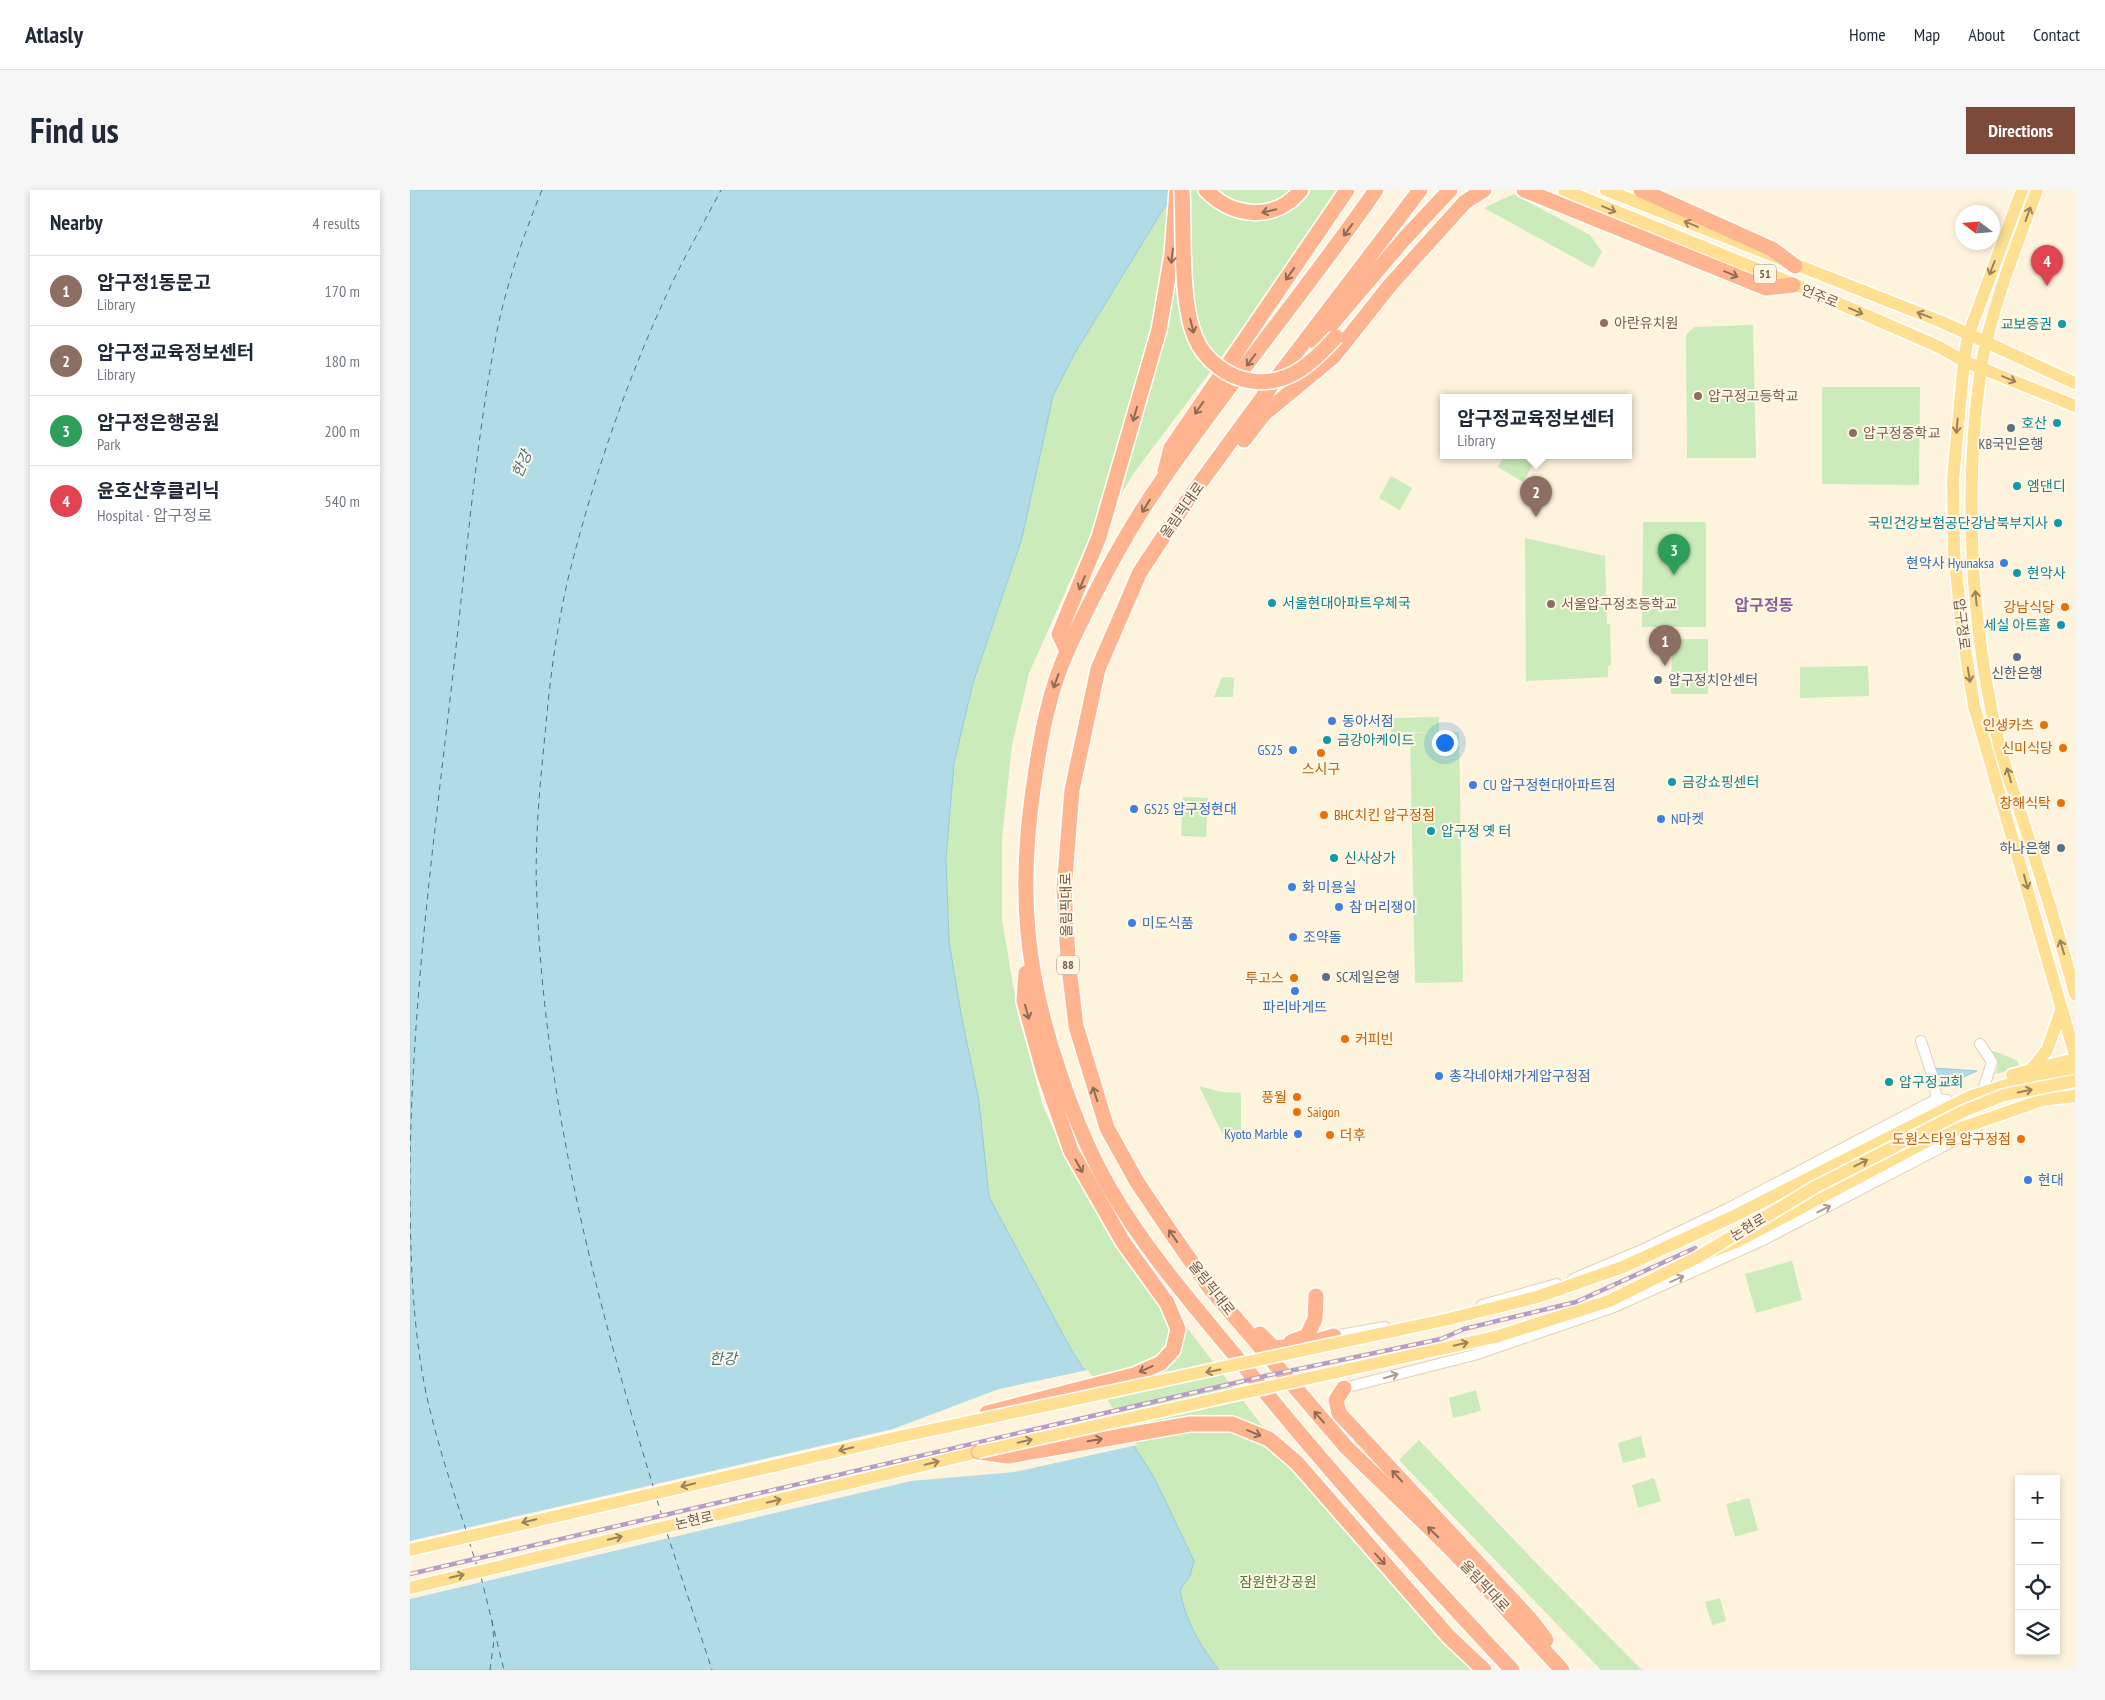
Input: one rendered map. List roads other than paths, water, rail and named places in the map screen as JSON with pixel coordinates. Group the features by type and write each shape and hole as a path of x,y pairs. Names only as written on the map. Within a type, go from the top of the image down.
{"highway":[{"path":"1067,651 1059,634 1099,537 1159,330 1172,254 1177,190"},
{"path":"1182,190 1186,305 1195,338 1213,365 1243,380 1262,382 1282,380 1316,359 1336,338 1399,260 1464,190"},
{"path":"1206,190 1230,208 1255,213 1283,206 1301,190"},
{"path":"1162,480 1171,448 1347,190"},
{"name":"올림픽대로","path":"1376,190 1162,480 1130,531 1067,651 1042,729 1028,824 1024,893 1028,946 1034,989 1046,1035 1085,1140 1109,1188 1180,1288 1314,1452 1405,1556 1512,1670"},
{"name":"올림픽대로","path":"1420,190 1282,371 1140,572 1098,670 1072,790 1064,888 1068,958 1076,1026 1107,1128 1137,1182 1209,1286 1346,1447 1450,1548 1562,1670"},
{"path":"1282,371 1331,325 1405,238 1450,190"},
{"path":"1212,468 1226,462 1264,414 1333,357 1391,284 1464,202 1484,190"},
{"path":"1524,190 1766,288 1792,285"},
{"path":"1641,190 1772,249 1795,266"},
{"path":"971,1422 991,1412 1134,1375 1161,1363 1173,1350 1178,1329 1167,1303 1123,1242 1071,1151 1044,1073 1024,1001 1028,946"},
{"path":"1209,1286 1274,1348 1303,1345 1334,1336"},
{"path":"1274,1348 1307,1336 1315,1318 1316,1296"},
{"path":"1344,1388 1336,1400 1339,1413 1532,1620 1567,1670"},
{"path":"978,1452 1008,1456 1190,1424 1232,1424 1269,1439 1297,1463 1347,1523 1449,1637 1484,1670"}],"main road":[{"name":"언주로","path":"1564,190 1792,285 1806,289 1937,346 1964,361 2075,406"},
{"name":"언주로","path":"1606,190 1795,266 1934,319 2075,383"},
{"name":"압구정로","path":"2022,190 1968,336 1953,479 1954,551 1962,629 1974,706 2075,1055"},
{"name":"압구정로","path":"2037,190 2013,257 1987,343 1982,368 1975,441 1972,535 1983,672 1997,738 2075,994"},
{"path":"2031,1070 2047,1050 2062,1008"},
{"path":"1732,1216 1942,1099 2031,1070 2075,1059"},
{"name":"논현로","path":"410,1550 894,1438 1449,1319 1538,1297 1623,1267 1732,1216 1969,1097 2010,1084 2075,1071"},
{"name":"논현로","path":"410,1588 978,1452 1495,1337 1595,1306 1638,1288 1698,1257 1815,1187 1964,1111 2004,1095 2075,1081"},
{"path":"1698,1257 1738,1241 1933,1138 2042,1100 2075,1096"}],"street":[{"path":"1334,1336 1437,1317 1564,1282 1644,1249 1727,1210 1942,1099 1921,1041"},
{"path":"1980,1044 1992,1062 1984,1086"},
{"path":"1344,1388 1474,1355 1614,1307 1761,1241 1942,1147 1988,1120"}],"water":[{"name":"한강","path":"410,190 1175,190 1075,353 1053,396 1022,538 973,683 954,763 946,859 949,941 962,1019 979,1101 989,1197 1072,1351 1154,1477 1194,1561 1190,1576 1180,1590 1182,1601 1190,1623 1200,1642 1219,1670 410,1670"},
{"path":"1934,1068 1977,1071 1940,1087"}],"railway":[{"path":"410,1574 1265,1376 1441,1339 1464,1329 1576,1302 1695,1248"}],"place":[{"name":"윤호산후클리닉","path":"2047,286"},
{"name":"아란유치원","path":"1604,323"},
{"name":"교보증권","path":"2062,324"},
{"name":"압구정고등학교","path":"1698,396"},
{"name":"호산","path":"2057,423"},
{"name":"KB국민은행","path":"2011,428"},
{"name":"압구정중학교","path":"1853,433"},
{"name":"엠댄디","path":"2017,486"},
{"name":"압구정교육정보센터","path":"1536,517"},
{"name":"국민건강보험공단강남북부지사","path":"2058,523"},
{"name":"현악사 Hyunaksa","path":"2004,563"},
{"name":"현악사","path":"2017,573"},
{"name":"압구정은행공원","path":"1674,575"},
{"name":"서울현대아파트우체국","path":"1272,603"},
{"name":"서울압구정초등학교","path":"1551,604"},
{"name":"강남식당","path":"2065,607"},
{"name":"세실 아트홀","path":"2061,625"},
{"name":"신한은행","path":"2017,657"},
{"name":"압구정1동문고","path":"1665,666"},
{"name":"압구정치안센터","path":"1658,680"},
{"name":"동아서점","path":"1332,721"},
{"name":"인생카츠","path":"2044,725"},
{"name":"금강아케이드","path":"1327,740"},
{"name":"신미식당","path":"2063,748"},
{"name":"GS25","path":"1293,750"},
{"name":"스시구","path":"1321,753"},
{"name":"금강쇼핑센터","path":"1672,782"},
{"name":"CU 압구정현대아파트점","path":"1473,785"},
{"name":"창해식탁","path":"2061,803"},
{"name":"GS25 압구정현대","path":"1134,809"},
{"name":"BHC치킨 압구정점","path":"1324,815"},
{"name":"N마켓","path":"1661,819"},
{"name":"압구정 옛 터","path":"1431,831"},
{"name":"하나은행","path":"2061,848"},
{"name":"신사상가","path":"1334,858"},
{"name":"화 미용실","path":"1292,887"},
{"name":"참 머리쟁이","path":"1339,907"},
{"name":"미도식품","path":"1132,923"},
{"name":"조약돌","path":"1293,937"},
{"name":"SC제일은행","path":"1326,977"},
{"name":"투고스","path":"1294,978"},
{"name":"파리바게뜨","path":"1295,991"},
{"name":"커피빈","path":"1345,1039"},
{"name":"총각네야채가게압구정점","path":"1439,1076"},
{"name":"압구정교회","path":"1889,1082"},
{"name":"풍월","path":"1297,1097"},
{"name":"Saigon","path":"1297,1112"},
{"name":"Kyoto Marble","path":"1298,1134"},
{"name":"더후","path":"1330,1135"},
{"name":"도원스타일 압구정점","path":"2021,1139"},
{"name":"현대","path":"2028,1180"}],"district":[{"name":"압구정동","path":"1764,605"}],"park label":[{"name":"잠원한강공원","path":"1278,1582"}]}
